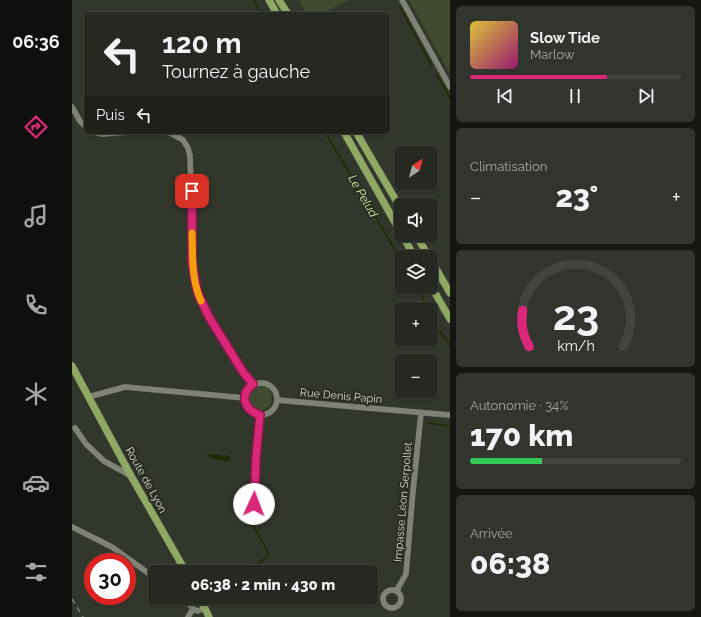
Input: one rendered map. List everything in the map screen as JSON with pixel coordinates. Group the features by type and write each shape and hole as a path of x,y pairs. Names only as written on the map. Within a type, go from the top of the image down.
{"main road":[{"path":"269,0 276,12"},
{"path":"279,0 287,12"},
{"path":"345,134 394,220"},
{"path":"357,134 395,198"},
{"path":"438,272 450,293"},
{"path":"436,294 450,319"},
{"name":"Route de Lyon","path":"72,366 131,476 182,565"},
{"name":"Route de Lyon","path":"72,370 88,397"},
{"path":"204,605 209,617"},
{"path":"205,608 213,617"}],"street":[{"path":"402,0 450,87"},
{"path":"72,107 84,125"},
{"path":"173,134 183,140 188,148 190,156 192,191 192,262 198,294 209,317 243,372 253,384"},
{"path":"263,382 273,387 278,400 271,412 260,415 249,410 245,404 246,392 253,384 263,382"},
{"path":"88,397 124,387 245,398"},
{"name":"Rue Denis Papin","path":"278,400 450,415"},
{"name":"Impasse Léon Serpollet","path":"398,592 398,588 406,574 421,413"},
{"path":"250,492 255,486 260,415"},
{"path":"75,428 86,444 104,461 131,476"},
{"path":"72,527 112,547 148,573"},
{"path":"190,605 193,610 198,611 205,608"},
{"path":"188,617 193,610"}],"shaded area":[{"path":"299,0 349,0 326,12 306,12"},
{"path":"409,0 450,0 450,74"},
{"path":"260,386 268,390 272,398 268,406 260,410 252,406 248,398 252,390"},
{"path":"206,454 230,456 230,459 229,461 214,459"}],"waterway":[{"name":"Le Pelud","path":"254,0 260,12"},
{"path":"400,7 432,66"},
{"path":"437,75 450,98"},
{"name":"Le Pelud","path":"326,134 395,250"},
{"name":"Le Pelud","path":"420,294 424,302"},
{"name":"Le Pelud","path":"438,328 450,345"},
{"path":"429,423 450,426"},
{"path":"248,516 269,554 256,565"}],"railway":[{"path":"72,599 83,617"}],"slow traffic":[{"path":"192,233 192,262 198,294 201,301"}],"route":[{"path":"192,191 192,262 198,294 209,317 243,372 253,384 246,392 245,404 249,410 260,415 255,486 250,492 254,496 254,504"}]}
